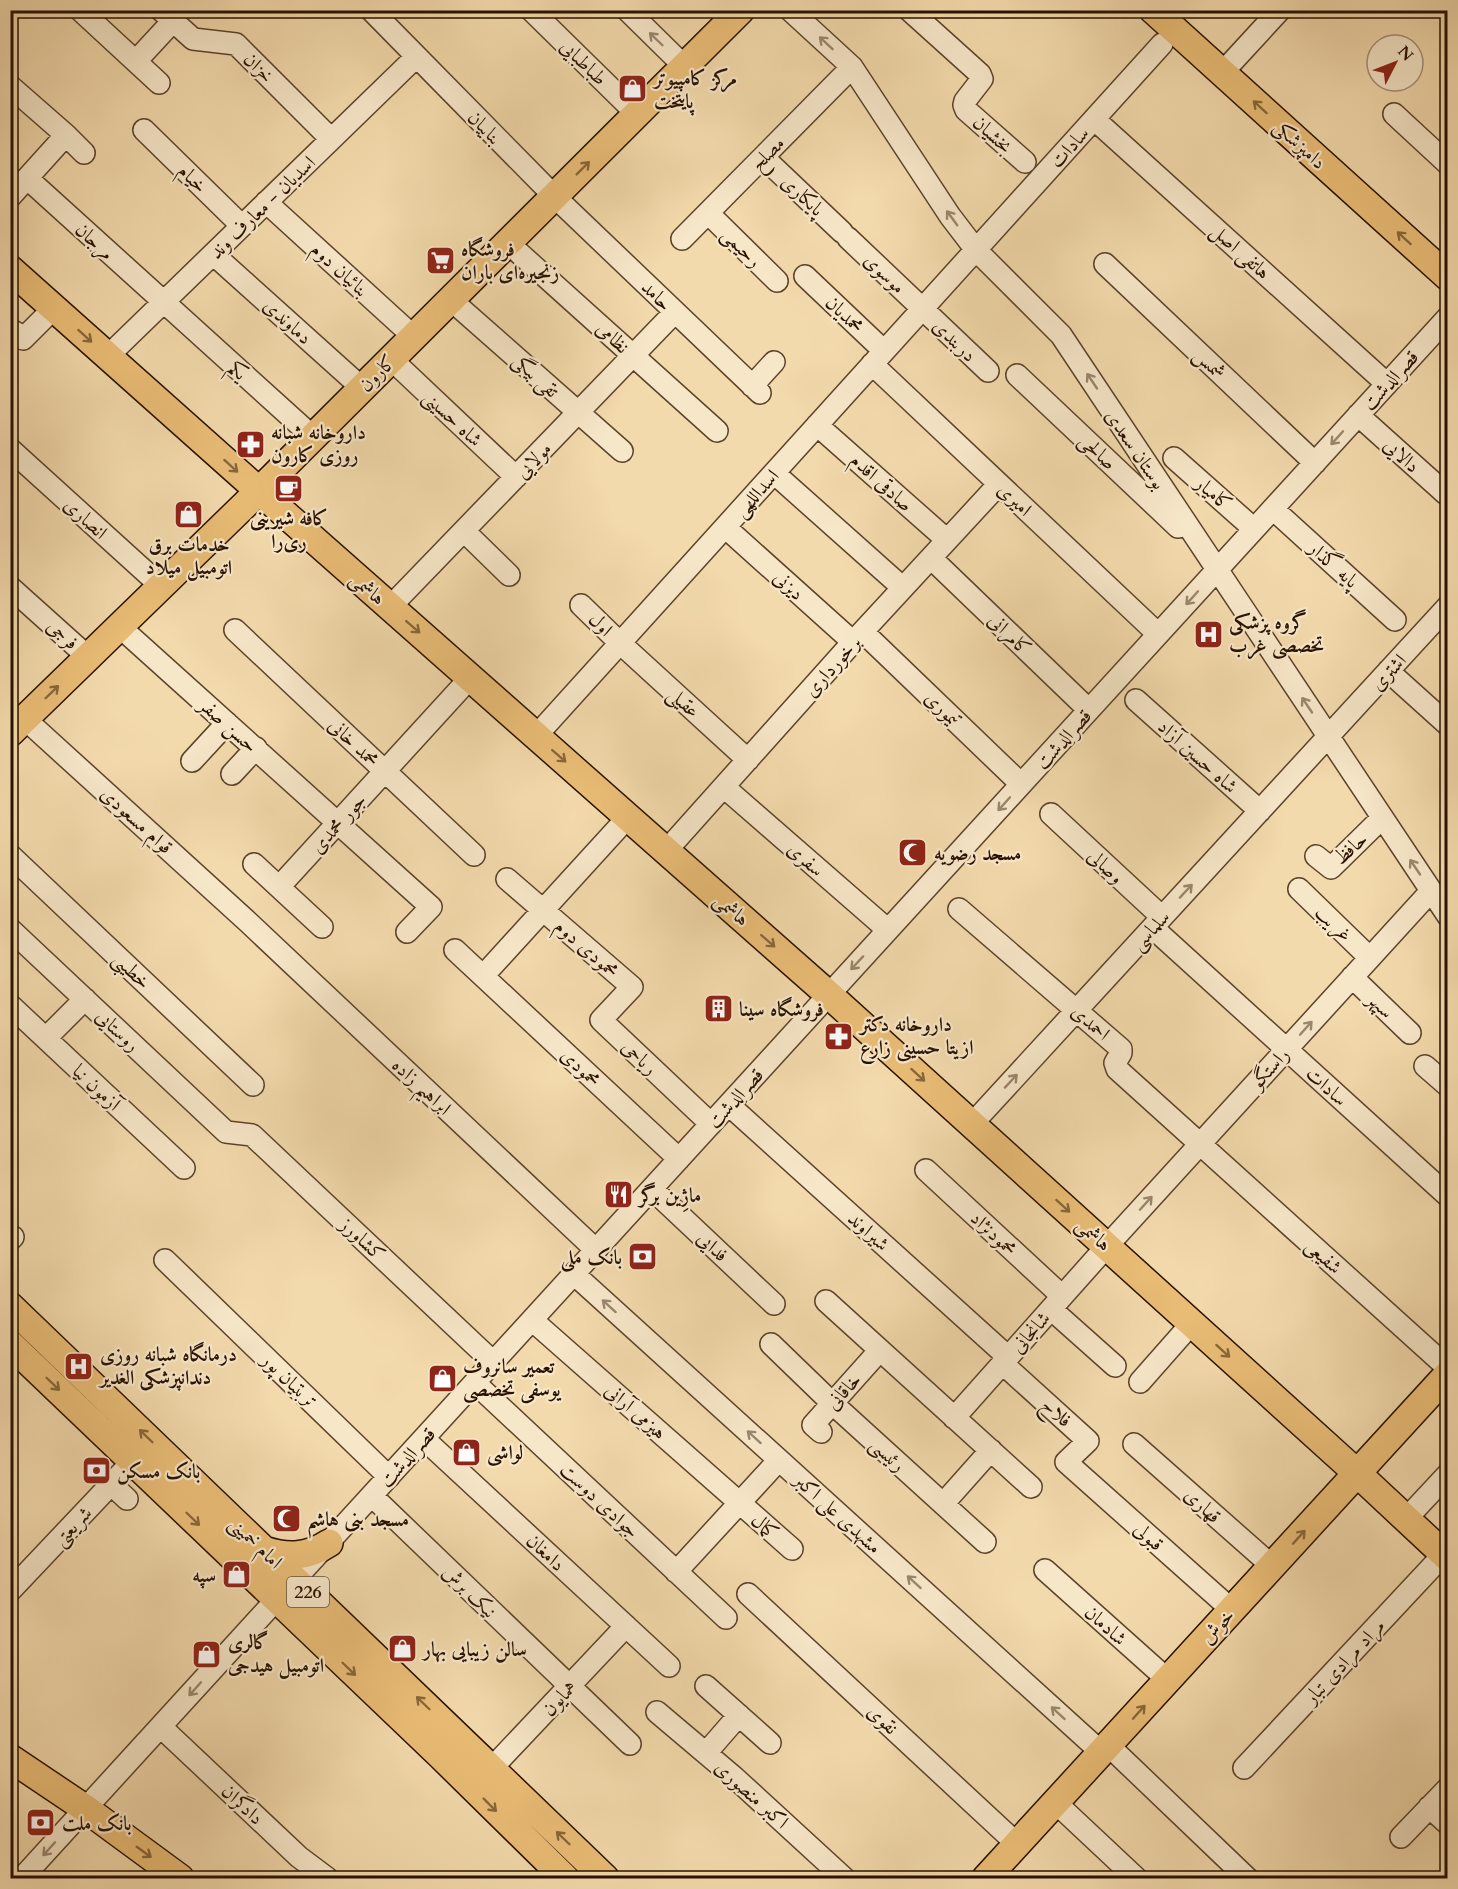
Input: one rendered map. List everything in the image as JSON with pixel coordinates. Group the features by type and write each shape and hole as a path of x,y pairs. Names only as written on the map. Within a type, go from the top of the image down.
{"main road":[{"name":"کارون","path":"15,727 259,491 741,10"},
{"name":"دامپزشکی","path":"1153,10 1168,38 1222,73 1448,277"},
{"name":"هاشمی","path":"10,269 828,994 1446,1556"},
{"name":"امام خمینی","path":"10,1306 605,1878"},
{"name":"امام خمینی","path":"12,1348 133,1461 566,1878"},
{"name":"خوش","path":"986,1878 1448,1374"},
{"path":"264,1550 283,1556 302,1555 329,1543"},
{"path":"10,1758 86,1809 180,1878"}],"street":[{"path":"80,10 159,83"},
{"name":"بناییان","path":"371,10 555,196"},
{"name":"طباطبایی","path":"531,10 637,114"},
{"path":"627,10 685,67"},
{"name":"بوستان سعدی","path":"790,10 852,68 950,216 976,250 1061,336 1448,916"},
{"name":"بخشیان","path":"909,10 980,74 982,79 965,101 966,110 1025,162"},
{"path":"1222,73 1280,10"},
{"path":"136,61 167,16"},
{"name":"خزان","path":"167,16 193,39 236,44 331,140"},
{"name":"سادات","path":"976,250 1168,38"},
{"name":"اسدیان - معارف وند","path":"108,356 416,57"},
{"name":"مصلح","path":"682,239 852,68"},
{"path":"10,86 84,153"},
{"path":"1394,114 1448,164"},
{"name":"هاتفی اصل","path":"1094,119 1387,384"},
{"name":"خیام","path":"144,130 242,226"},
{"path":"10,197 66,135"},
{"name":"پایکاری","path":"763,157 845,235"},
{"name":"مرجان","path":"28,179 163,303"},
{"name":"حامد","path":"555,196 756,389 774,362"},
{"name":"بنائیان دوم","path":"266,202 414,336"},
{"name":"رحیمی","path":"708,213 777,281"},
{"name":"موسوی","path":"845,235 923,309"},
{"name":"نظامی","path":"508,243 717,431"},
{"name":"اسداللهی","path":"536,736 976,250"},
{"name":"دماوندی","path":"213,254 362,388"},
{"name":"شمس","path":"1105,264 1315,462"},
{"name":"محمدیان","path":"805,276 878,358"},
{"name":"تقی بیگی","path":"451,300 622,451"},
{"name":"یکم","path":"163,303 313,437"},
{"path":"15,332 23,339 54,308"},
{"name":"دربندی","path":"923,309 988,371"},
{"name":"مولایی","path":"390,608 464,531 478,502 516,477 675,312"},
{"name":"قصرالدشت","path":"22,1878 1448,317"},
{"name":"امیری","path":"878,358 999,484 1158,634"},
{"name":"شاه حسینی","path":"391,359 516,477"},
{"name":"صالحی","path":"1017,375 1204,551"},
{"name":"دالایی","path":"1358,415 1446,494"},
{"name":"صادقی اقدم","path":"818,425 947,540"},
{"name":"انصاری","path":"10,449 161,586"},
{"name":"کامیار","path":"1174,458 1254,529"},
{"path":"774,473 903,588"},
{"name":"برخورداری","path":"666,851 999,484"},
{"name":"پایه گذار","path":"1273,509 1395,620"},
{"name":"دیزنی","path":"725,527 858,637"},
{"path":"464,531 509,574"},
{"name":"کامرانی","path":"931,558 1089,710"},
{"name":"فرجی","path":"10,587 88,657"},
{"name":"اول","path":"581,605 620,643"},
{"name":"اشتری","path":"1328,737 1448,606"},
{"name":"حسن صفر","path":"120,627 430,908 407,932"},
{"name":"محمد خانی","path":"235,630 474,855"},
{"name":"تیموری","path":"858,637 1021,784"},
{"name":"عقیلی","path":"620,643 748,760"},
{"path":"1388,671 1448,725"},
{"name":"جور محمدی","path":"279,887 470,678"},
{"name":"شاه حسین آزاد","path":"1136,700 1260,811"},
{"path":"192,762 228,723"},
{"name":"قوام مسعودی","path":"15,727 248,922"},
{"name":"سلماسی","path":"972,1124 1328,737"},
{"path":"232,774 256,748"},
{"name":"سفری","path":"724,787 888,930"},
{"name":"وصالی","path":"1051,814 1157,922"},
{"path":"483,976 628,817"},
{"name":"حافظ","path":"1316,856 1331,868 1382,818"},
{"name":"خطیبی","path":"10,855 253,1085"},
{"path":"254,864 322,927"},
{"path":"507,879 543,910"},
{"name":"غریب","path":"1299,889 1370,958"},
{"name":"راستگو","path":"1107,1246 1431,891"},
{"name":"احمدی","path":"959,909 1121,1049 1122,1053 1115,1063 1117,1069 1200,1143"},
{"name":"محمودی دوم","path":"543,910 632,987"},
{"name":"ابراهیم زاده","path":"248,922 596,1250"},
{"name":"سادات","path":"1157,922 1286,1049 1448,1196"},
{"name":"روستایی","path":"10,929 226,1132"},
{"name":"محمودی","path":"455,950 679,1159"},
{"name":"سپهر","path":"1352,977 1410,1033"},
{"name":"ریاحی","path":"632,987 602,1020 711,1124"},
{"path":"46,1038 85,999"},
{"name":"آزمون نیا","path":"10,1005 184,1168"},
{"path":"1425,1066 1448,1086"},
{"name":"شیراوند","path":"729,1104 1005,1360"},
{"name":"کشاورز","path":"226,1132 252,1135 494,1362"},
{"name":"شفیعی","path":"1200,1143 1448,1368"},
{"name":"محمودنژاد","path":"926,1170 1057,1302"},
{"name":"فدایی","path":"652,1189 774,1304"},
{"name":"شانجانی","path":"954,1418 1107,1246"},
{"name":"تربتیان پور","path":"165,1260 389,1477"},
{"name":"مشهدی علی اکبر","path":"574,1274 779,1460 1105,1748 1247,1878"},
{"path":"826,1301 1031,1487"},
{"path":"1057,1302 1115,1366"},
{"name":"هیزمی آرانی","path":"532,1320 739,1503"},
{"path":"1140,1382 1192,1323"},
{"name":"رئیسی","path":"771,1344 832,1403 986,1542"},
{"name":"خاقانی","path":"821,1432 813,1425 880,1350"},
{"name":"فلاح","path":"1005,1360 1088,1441 1066,1462"},
{"name":"جوادی دوست","path":"475,1383 726,1618"},
{"name":"دامغان","path":"424,1438 669,1666"},
{"name":"قهاری","path":"1134,1444 1272,1566"},
{"path":"943,1504 991,1450"},
{"path":"676,1572 779,1460"},
{"name":"شریعتی","path":"10,1591 133,1461"},
{"name":"قبولی","path":"1066,1462 1232,1610"},
{"path":"1406,1519 1448,1474"},
{"path":"111,1484 127,1499"},
{"name":"نیک برش","path":"372,1496 630,1744"},
{"name":"کمال","path":"739,1503 792,1549"},
{"name":"مراد مرادی تبار","path":"1244,1768 1446,1556"},
{"name":"شادمان","path":"1045,1570 1168,1680"},
{"name":"نقوی","path":"748,1594 1017,1844"},
{"name":"همایون","path":"491,1769 626,1626"},
{"path":"706,1686 770,1743"},
{"name":"اکبر منصوری","path":"657,1712 706,1753 844,1878"},
{"path":"706,1753 739,1715"},
{"name":"دادگران","path":"161,1727 299,1857 327,1878"},
{"path":"1401,1837 1448,1788"},
{"path":"1055,1802 1136,1878"},
{"path":"1429,1807 1448,1824"},
{"path":"10,1868 22,1878"}],"place":[{"name":"مرکز کامپیوتر پایتخت","path":"633,89"},
{"name":"فروشگاه زنجیره‌ای باران","path":"440,260"},
{"name":"داروخانه شبانه روزی کارون","path":"250,444"},
{"name":"کافه شیرینی ری‌را","path":"289,488"},
{"name":"خدمات برق اتومبیل میلاد","path":"189,514"},
{"name":"گروه پزشکی تخصصی غرب","path":"1208,634"},
{"name":"مسجد رضویه","path":"913,853"},
{"name":"فروشگاه سینا","path":"718,1009"},
{"name":"داروخانه دکتر ازیتا حسینی زارع","path":"839,1036"},
{"name":"ماژِین برگر","path":"618,1195"},
{"name":"بانک ملی","path":"643,1257"},
{"name":"درمانگاه شبانه روزی دندانپزشکی الغدیر","path":"79,1366"},
{"name":"تعمیر سانروف یوسفی تخصصی","path":"442,1378"},
{"name":"لواشی","path":"466,1452"},
{"name":"بانک مسکن","path":"96,1471"},
{"name":"مسجد بنی هاشم","path":"286,1519"},
{"name":"سپه","path":"237,1575"},
{"name":"سالن زیبایی بهار","path":"402,1649"},
{"name":"گالرى اتومبیل هیدجى","path":"207,1654"},
{"name":"بانک ملت","path":"41,1823"}]}
